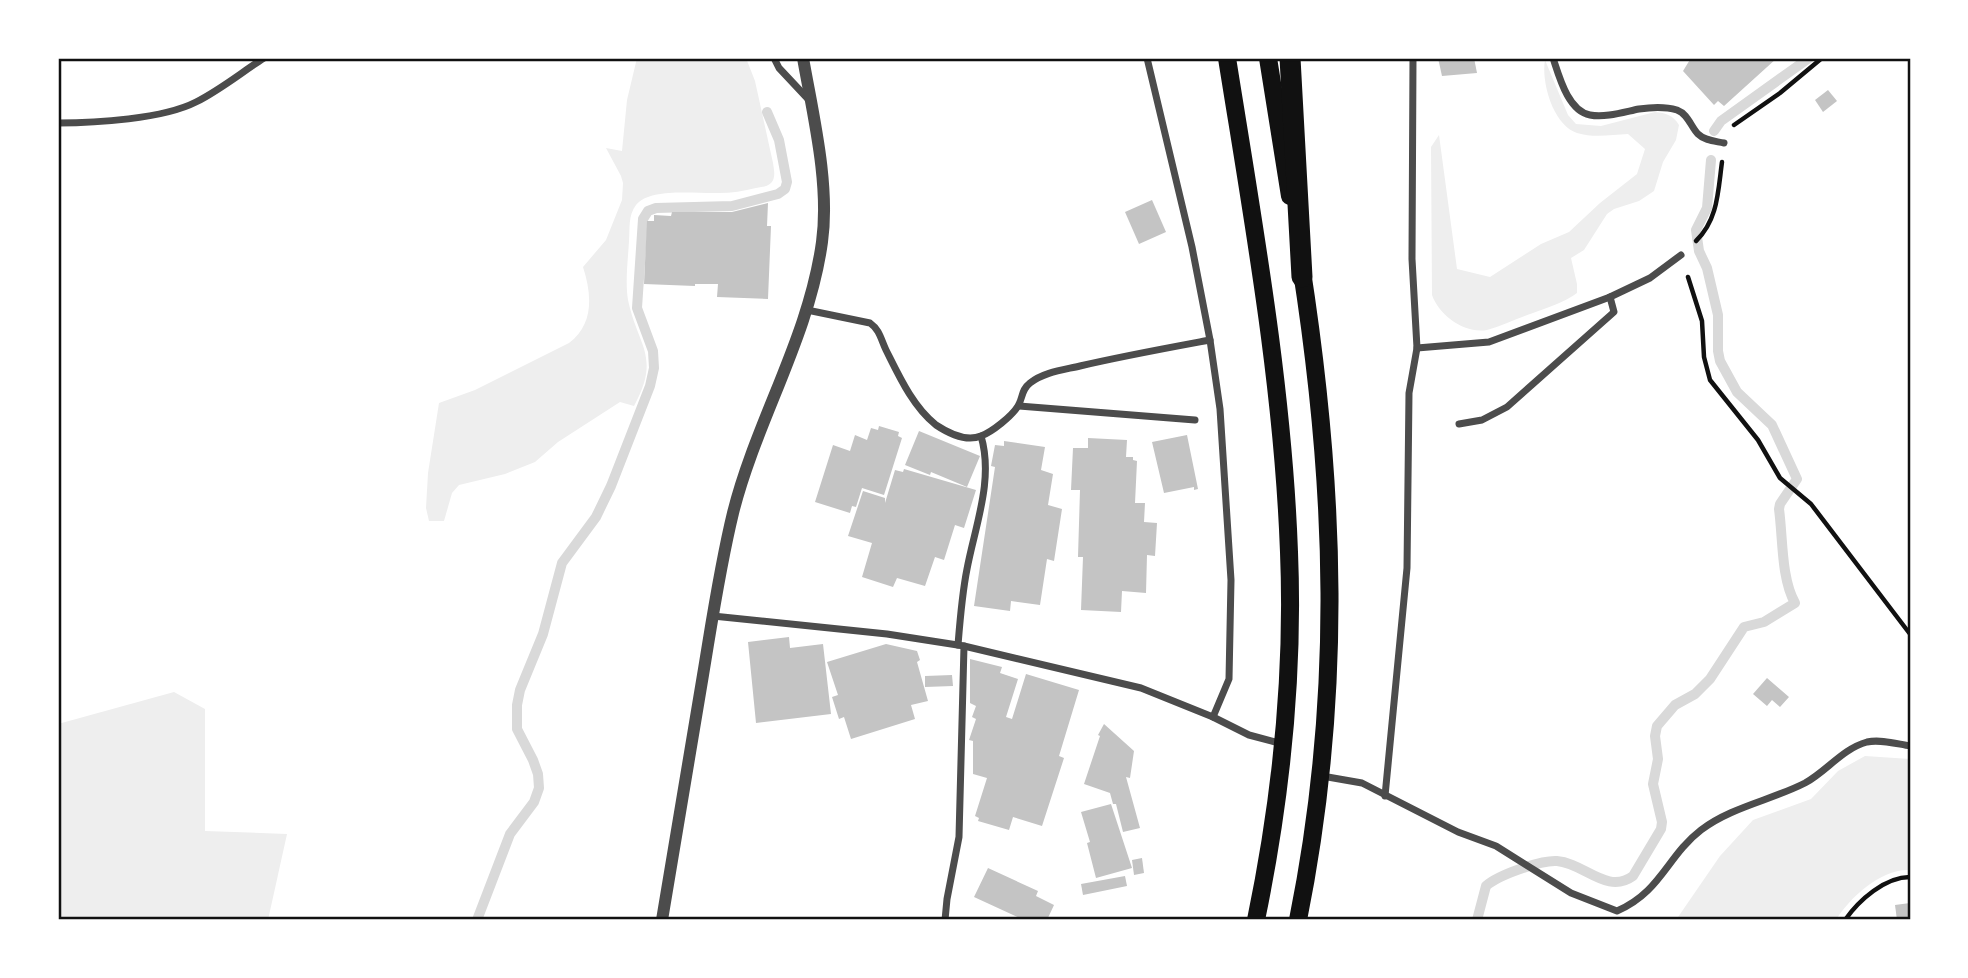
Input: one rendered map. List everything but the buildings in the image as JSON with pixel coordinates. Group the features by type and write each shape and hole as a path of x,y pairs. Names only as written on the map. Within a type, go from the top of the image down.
{"highway":[{"path":"1290,58 1302,277"}],"main road":[{"path":"1227,58 1280,419 1290,566 1284,744 1275,817 1256,920"},
{"path":"1268,58 1319,400 1329,526 1331,650 1322,776 1298,920"}],"street":[{"path":"58,123 138,116 177,109 196,102 264,58"},
{"path":"774,58 779,68 810,101"},
{"path":"662,920 725,546 744,476 807,310 817,275 822,239 823,193 803,58"},
{"path":"1147,58 1192,247 1210,340 1224,456 1231,580 1229,679 1213,717"},
{"path":"1385,796 1406,580 1409,393 1417,348 1412,259 1413,58"},
{"path":"1553,58 1573,103 1587,115 1602,116 1652,107 1678,110 1707,140 1724,143"},
{"path":"1417,348 1489,342 1609,297 1650,278 1681,255"},
{"path":"1459,424 1482,420 1507,407 1614,312 1609,297"},
{"path":"807,310 870,323 877,328 884,348 903,382 926,415 944,430 970,438 981,436 1018,406 1021,393 1030,383 1045,375 1122,356 1210,340"},
{"path":"1018,406 1195,420"},
{"path":"945,920 959,838 961,645 967,570 984,495 986,461 981,436"},
{"path":"713,615 961,645 1141,688 1213,717 1249,735 1284,744"},
{"path":"1322,776 1362,783 1458,832 1496,846 1571,893 1617,911 1635,903 1645,894 1702,829 1806,782 1847,751 1867,742 1910,746"},
{"path":"1617,911 1620,920"}],"path":[{"path":"1691,245 1705,232 1713,219 1724,143 1729,129 1748,113 1780,93 1822,58"},
{"path":"1681,255 1702,321 1704,358 1710,380 1758,440 1780,478 1811,504 1910,634"},
{"path":"1845,920 1880,887 1898,878 1910,877"}],"shaded area":[{"path":"637,58 746,58 755,81 773,163 773,181 764,187 733,192 663,194 643,199 636,205 630,222 627,293 647,363 642,389 634,406 620,402 558,442 535,462 505,474 459,485 452,493 444,521 429,521 426,508 428,473 439,403 475,390 569,343 583,327 589,298 583,267 606,240 622,200 621,176 606,148 622,151 627,100"},
{"path":"1545,60 1568,115 1576,124 1601,126 1659,112 1672,117 1679,125 1676,140 1663,162 1654,191 1639,201 1607,214 1584,250 1571,258 1577,293 1556,305 1493,328 1470,329 1446,316 1432,295 1431,147 1439,135 1457,269 1490,277 1541,244 1569,232 1637,174 1645,149 1628,134 1602,136 1577,133 1561,121 1547,91"},
{"path":"174,692 205,709 205,831 287,834 268,920 58,920 58,724"},
{"path":"1865,756 1910,759 1910,870 1878,879 1858,894 1836,920 1676,920 1720,856 1753,820 1811,799 1838,771"}],"waterway":[{"path":"1714,131 1721,121 1809,58"},
{"path":"477,920 510,834 534,802 539,788 533,760 517,729 520,690 543,634 562,563 596,517 650,386 654,368 653,351 637,308 643,219 648,211 656,208 732,206 778,194 785,189 787,182 779,140 767,112"},
{"path":"1477,920 1486,886 1500,877 1531,866 1557,861 1614,882 1633,876 1661,829 1662,822 1653,784 1658,759 1655,736 1657,726 1675,705 1695,694 1710,679 1744,627 1764,622 1795,603 1787,582 1779,509 1797,479 1772,425 1737,392 1720,361 1718,315 1707,268 1699,251 1696,230 1707,208 1711,160"}]}
